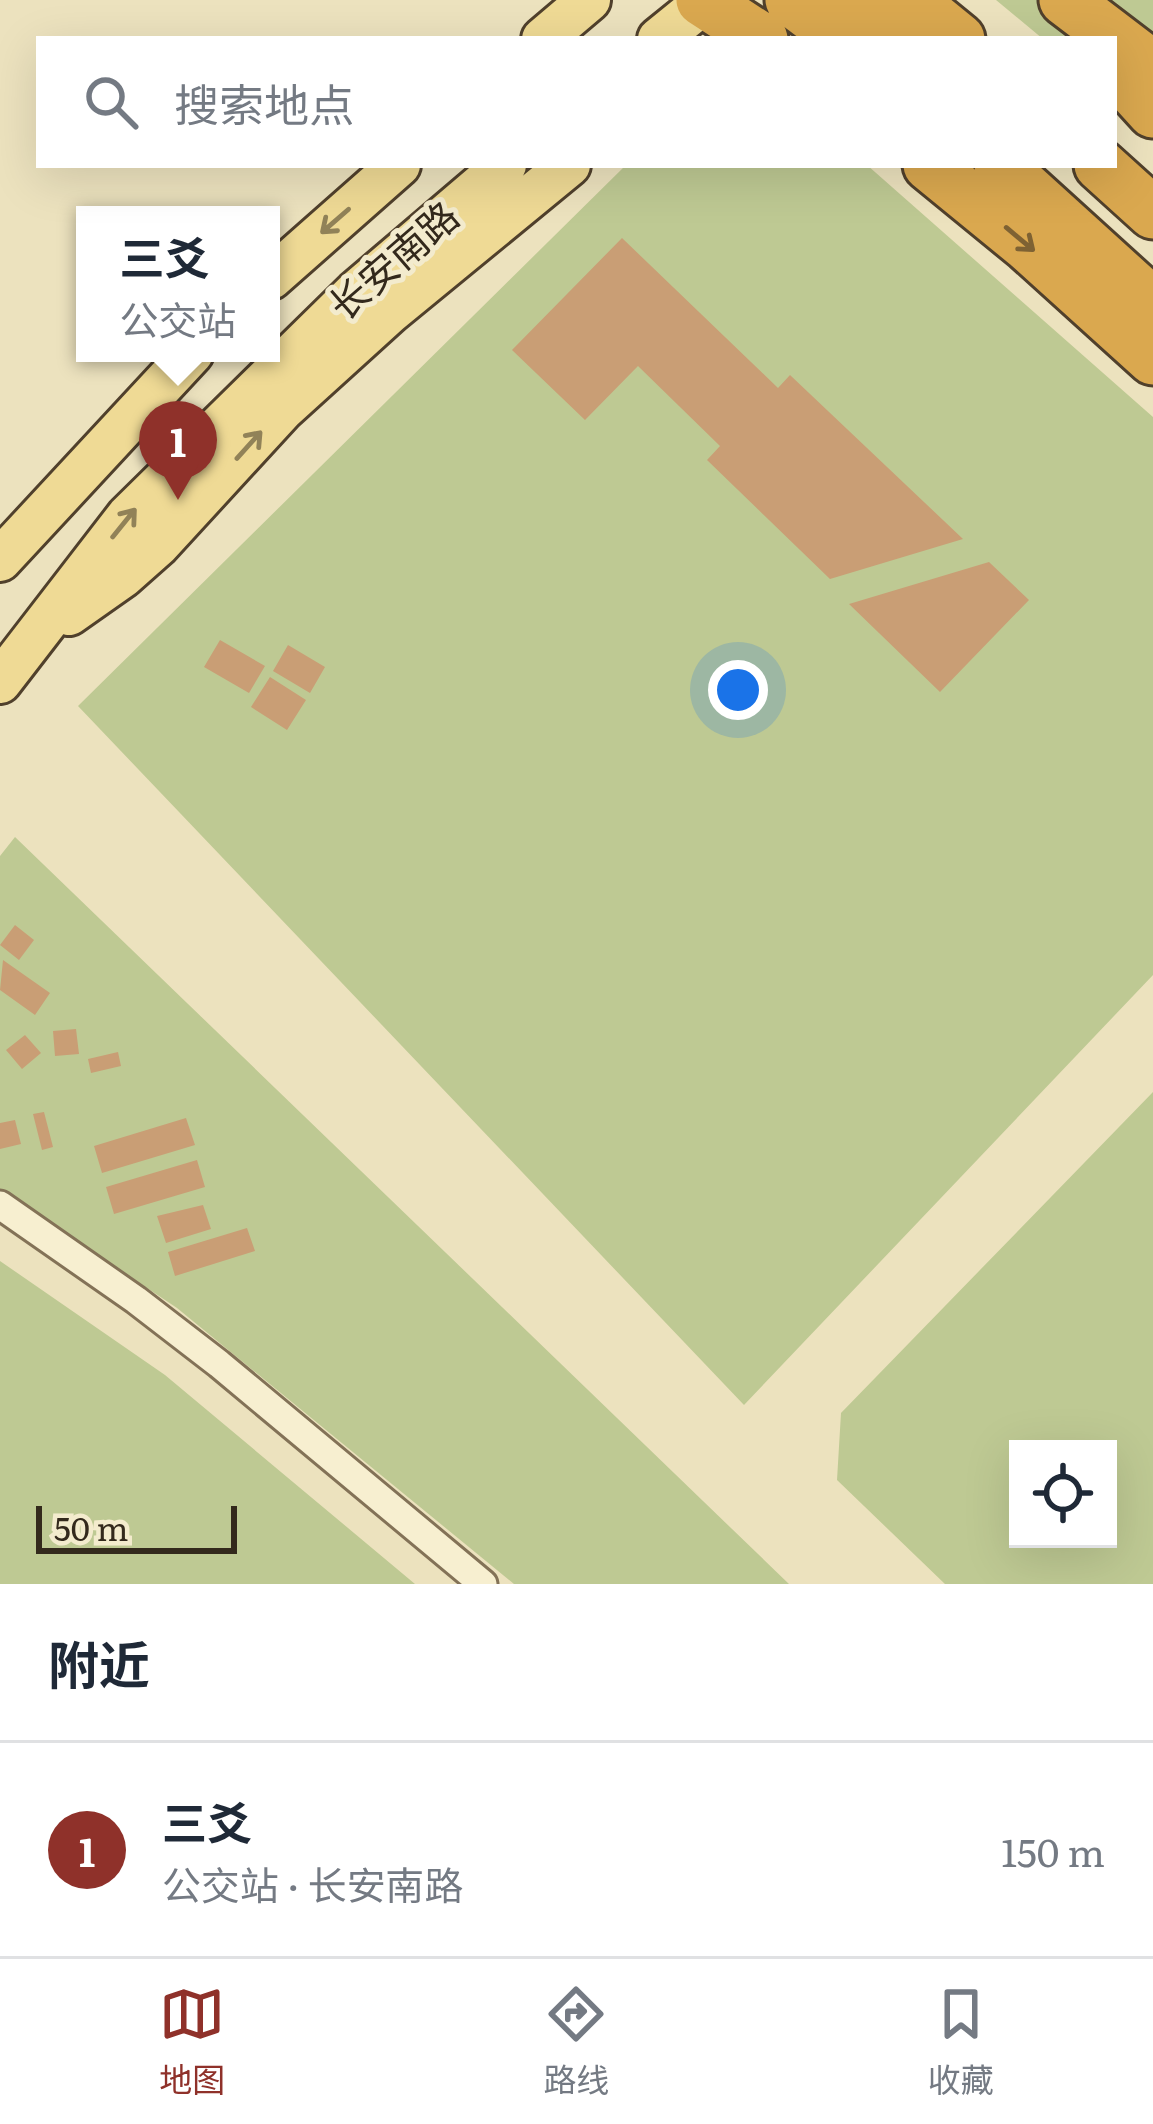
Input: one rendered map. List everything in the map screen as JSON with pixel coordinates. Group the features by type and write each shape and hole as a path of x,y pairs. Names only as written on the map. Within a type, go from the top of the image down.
{"highway":[{"path":"791,0 839,36"},
{"path":"847,0 895,36"},
{"path":"911,0 955,36"},
{"path":"1053,0 1085,36"},
{"path":"1066,0 1113,36"},
{"path":"686,18 751,36"},
{"path":"1117,39 1153,67"},
{"path":"1117,72 1153,112"},
{"path":"933,168 1153,359"},
{"path":"1003,168 1153,304"},
{"path":"1055,168 1153,256"},
{"path":"1103,168 1153,212"}],"main road":[{"path":"547,36 589,0"},
{"name":"长安南路","path":"280,270 396,168"},
{"name":"长安南路","path":"0,682 128,516 356,292 501,168"},
{"path":"39,635 123,576 158,545 282,410 390,312 565,168"},
{"path":"0,560 184,362"}],"street":[{"path":"0,1205 219,1364 483,1584"}],"green space":[{"path":"996,0 1153,0 1153,138 1117,104 1117,36 1039,36"},
{"path":"623,168 870,168 1153,417 1153,975 744,1405 78,706"},
{"path":"15,837 789,1584 514,1584 177,1308 0,1190 0,856"},
{"path":"1153,1092 1153,1584 945,1584 837,1480 841,1413"},
{"path":"0,1261 165,1375 415,1584 0,1584"}],"building":[{"path":"622,238 778,388 790,375 963,539 830,579 707,460 720,446 638,366 585,420 512,350"},
{"path":"989,562 1029,600 940,692 849,604"},
{"path":"220,640 265,666 249,693 204,667"},
{"path":"288,645 325,667 310,693 273,671"},
{"path":"270,677 306,700 287,730 251,707"},
{"path":"15,925 34,940 19,960 0,945"},
{"path":"3,960 50,993 35,1015 0,990"},
{"path":"76,1029 79,1054 55,1056 53,1031"},
{"path":"25,1035 41,1053 22,1069 6,1050"},
{"path":"118,1052 121,1066 91,1073 88,1059"},
{"path":"44,1112 53,1147 42,1150 33,1114"},
{"path":"186,1118 195,1145 102,1173 94,1146"},
{"path":"15,1120 21,1144 0,1149 0,1123"},
{"path":"197,1160 205,1187 114,1214 106,1187"},
{"path":"203,1205 211,1229 166,1243 157,1216"},
{"path":"247,1228 255,1251 175,1276 168,1252"}],"place":[{"name":"三爻","path":"178,500"}]}
